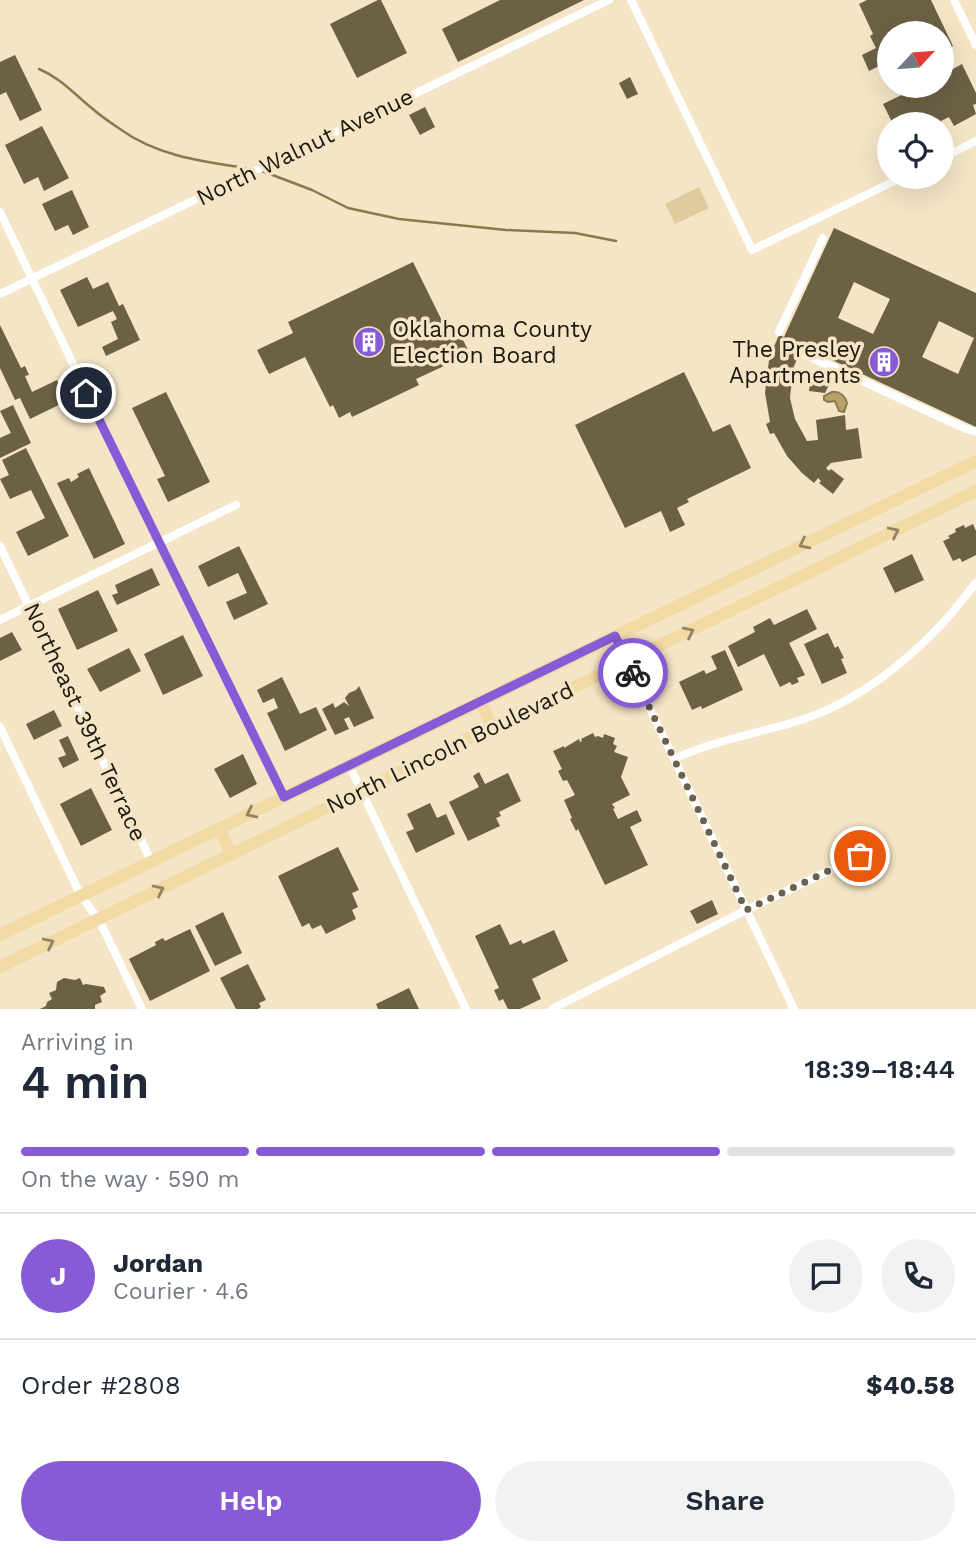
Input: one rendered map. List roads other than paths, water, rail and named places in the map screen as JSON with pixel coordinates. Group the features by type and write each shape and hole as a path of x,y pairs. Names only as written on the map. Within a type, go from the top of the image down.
{"main road":[{"name":"North Lincoln Boulevard","path":"0,934 976,461"},
{"name":"North Lincoln Boulevard","path":"0,967 976,491"},
{"path":"480,701 492,727"},
{"path":"219,828 231,855"}],"street":[{"name":"North Walnut Avenue","path":"0,294 609,0"},
{"path":"631,0 752,250 878,189"},
{"path":"954,0 976,45"},
{"path":"954,152 976,141"},
{"path":"0,212 284,797"},
{"path":"779,332 823,238"},
{"path":"806,355 976,432"},
{"path":"0,620 236,505"},
{"name":"Northeast 39th Terrace","path":"0,546 151,861"},
{"path":"674,759 699,748 795,722 841,704 915,650 944,622 976,583"},
{"path":"615,636 794,1009"},
{"path":"0,727 80,896 98,919 142,1009"},
{"path":"349,765 466,1009"},
{"path":"552,1009 746,910 882,846"}],"waterway":[{"path":"39,69 61,82 97,113 150,146 183,157 252,169"},
{"path":"262,171 312,190 348,208 399,219 506,230 575,233 616,241"}],"place":[{"name":"Oklahoma County Election Board","path":"369,342"},
{"name":"The Presley Apartments","path":"884,362"}]}
